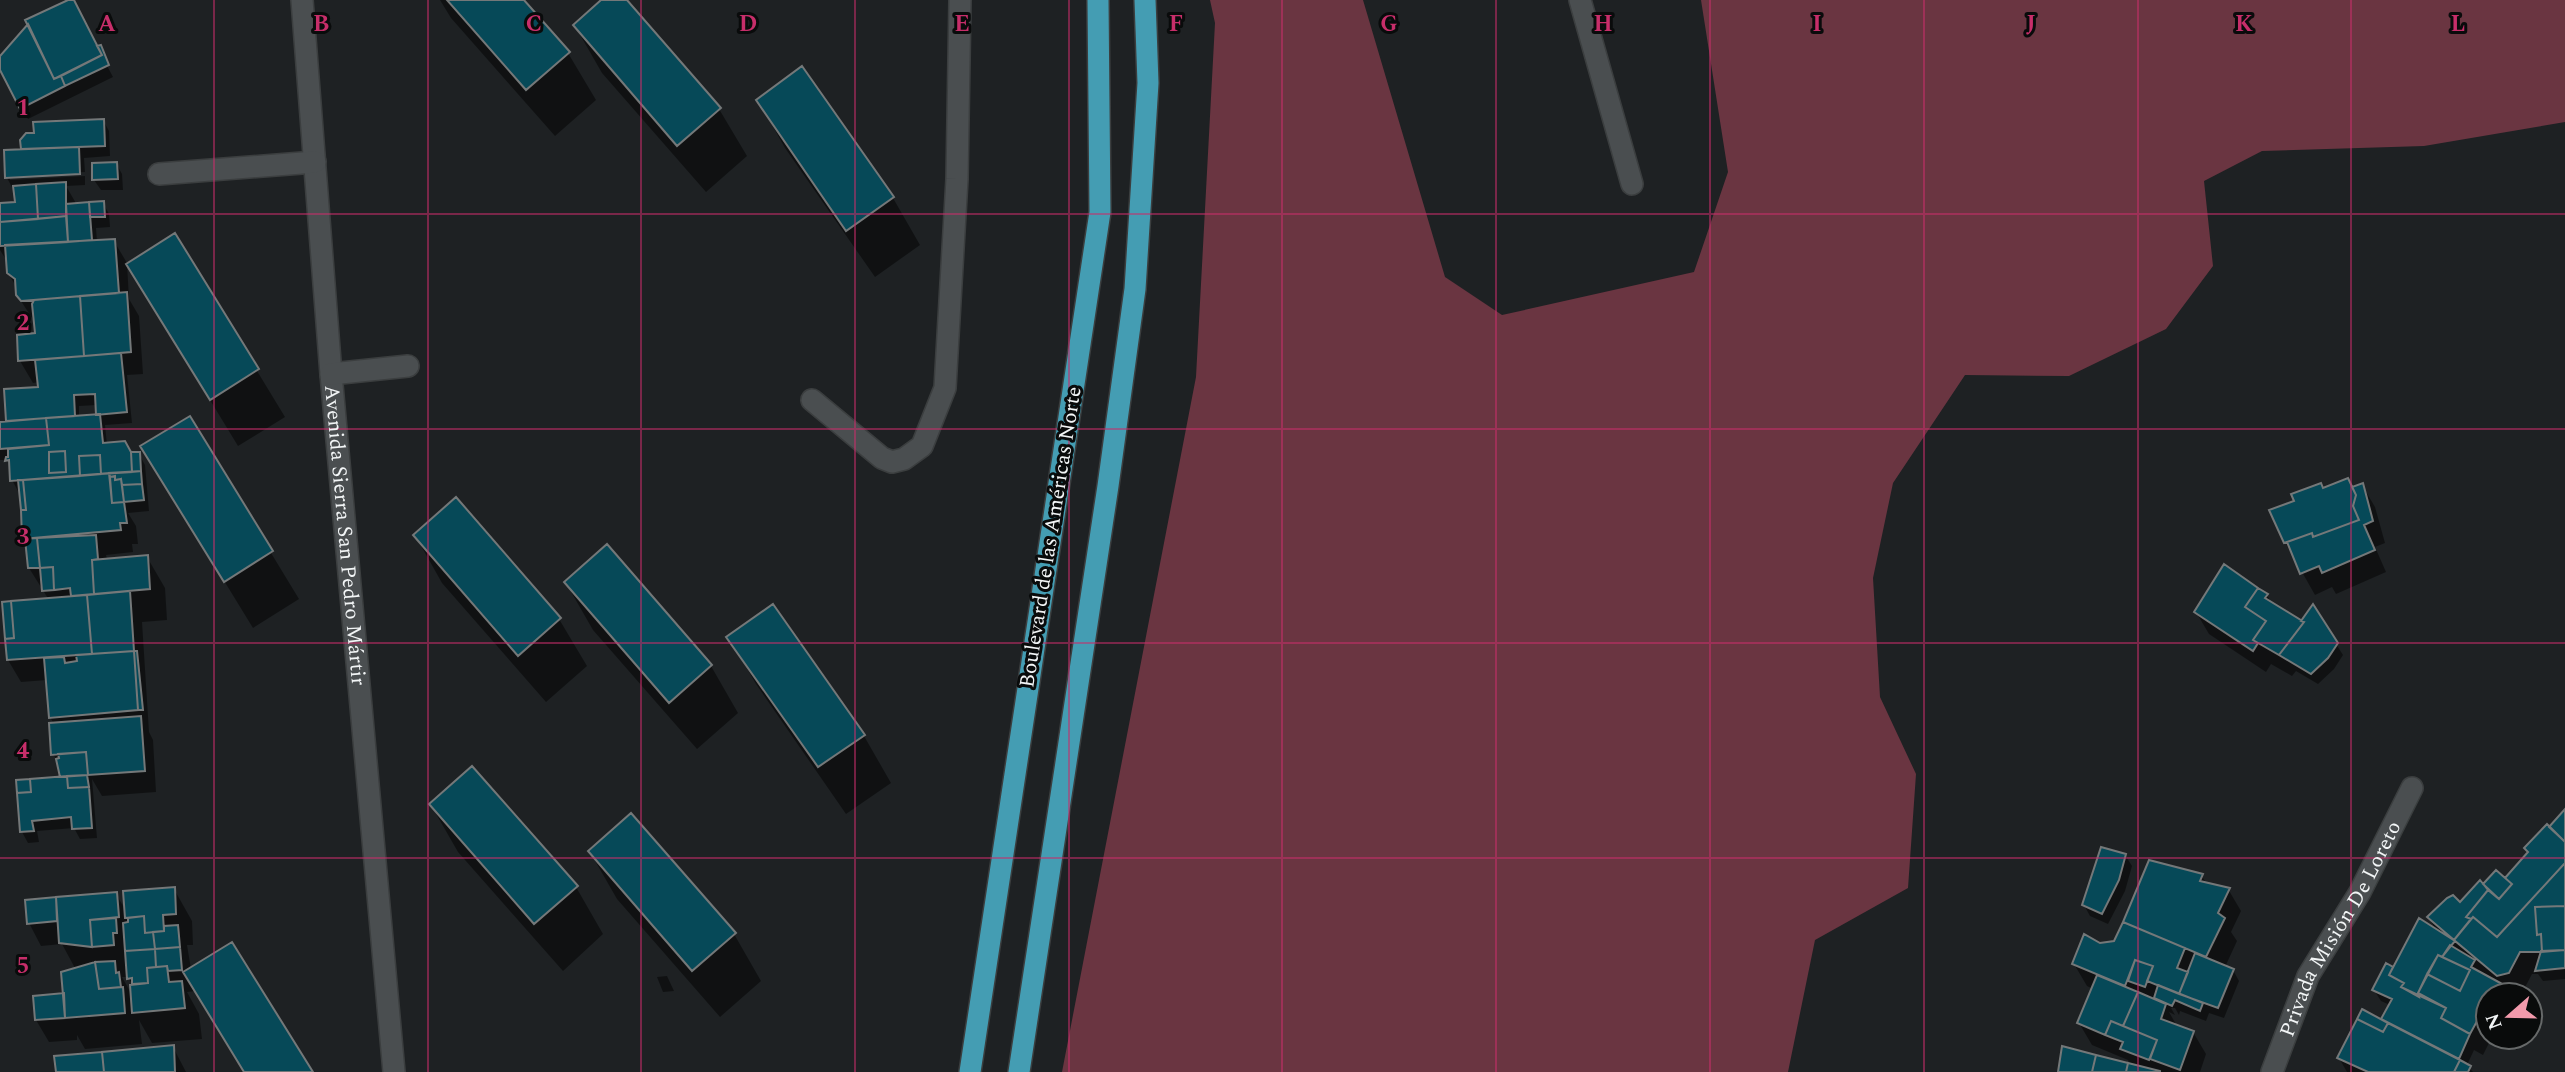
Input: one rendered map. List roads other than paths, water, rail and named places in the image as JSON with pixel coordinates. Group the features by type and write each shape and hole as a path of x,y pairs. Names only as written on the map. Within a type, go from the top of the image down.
{"main road":[{"name":"Boulevard de las Américas Norte","path":"970,1072 1100,212 1098,0"},
{"path":"1019,1072 1108,486 1135,289 1148,83 1144,0"}],"street":[{"name":"Avenida Sierra San Pedro Mártir","path":"302,0 331,374 394,1072"},
{"path":"812,400 882,458 892,461 904,459 922,446 945,388 957,180 960,0"},
{"path":"1580,0 1632,184"},
{"path":"159,174 315,162"},
{"path":"331,374 408,366"},
{"name":"Privada Misión De Loreto","path":"2272,1072 2308,976 2360,892 2412,788"}]}
